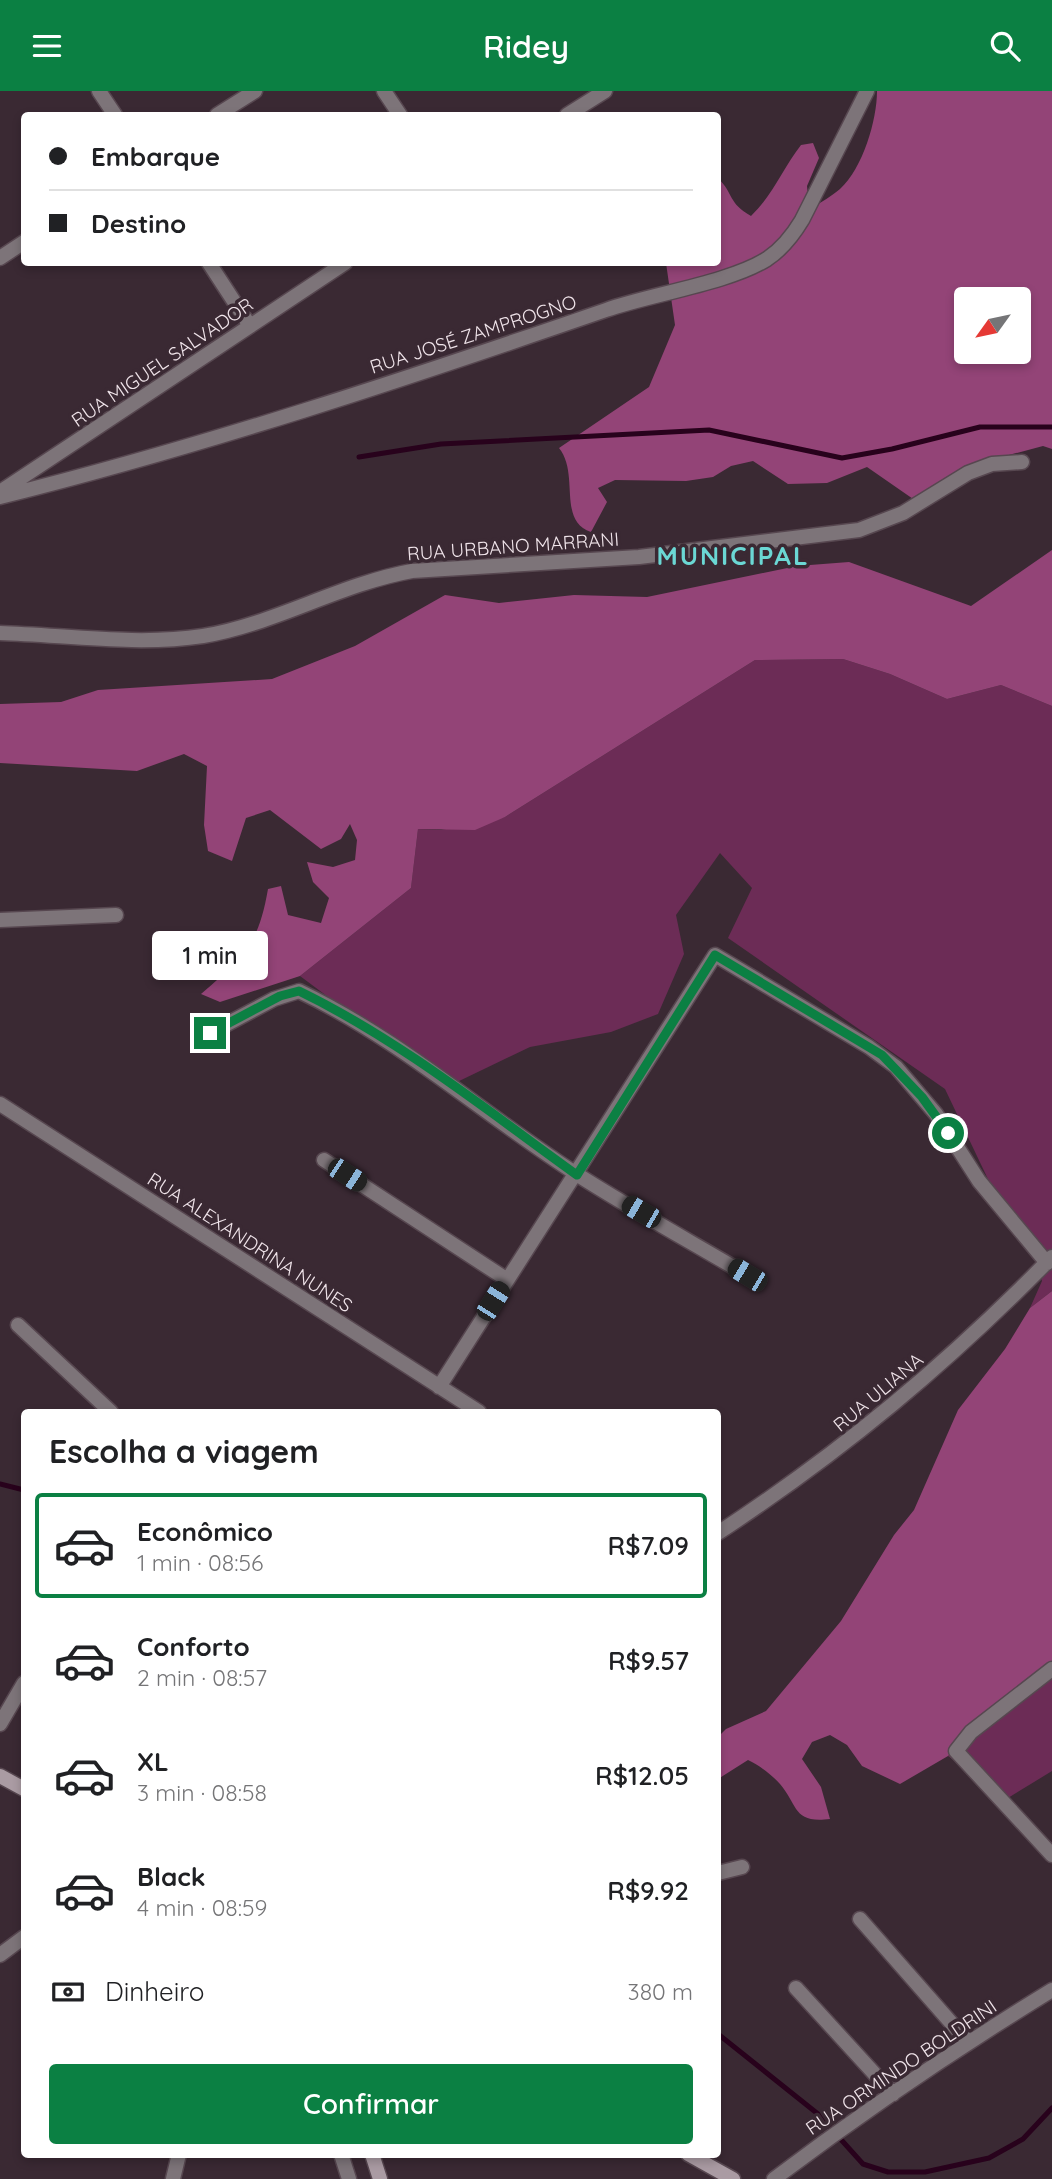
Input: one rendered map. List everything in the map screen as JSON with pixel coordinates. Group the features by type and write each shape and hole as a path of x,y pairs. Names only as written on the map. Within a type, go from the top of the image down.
{"main road":[{"path":"0,1776 21,1787"},
{"path":"373,2158 380,2179"},
{"path":"695,2158 733,2179"}],"street":[{"path":"99,91 113,112"},
{"path":"222,112 254,91"},
{"path":"384,91 399,112"},
{"path":"572,112 605,91"},
{"name":"RUA JOSÉ ZAMPROGNO","path":"0,495 128,465 766,260 791,238 802,221 867,91"},
{"path":"0,258 21,244"},
{"path":"211,266 250,326"},
{"name":"RUA MIGUEL SALVADOR","path":"0,495 340,266"},
{"name":"RUA URBANO MARRANI","path":"0,633 135,639 202,636 251,624 379,578 412,571 639,557 859,530 903,513 968,473 992,464 1022,462"},
{"path":"0,919 116,915"},
{"path":"439,1387 506,1279 577,1175 715,955 869,1047 896,1067 936,1114 979,1181 1049,1260"},
{"path":"210,1033 280,996 299,991 346,1016 422,1065 577,1175 747,1275"},
{"name":"RUA ALEXANDRINA NUNES","path":"0,1104 474,1409"},
{"path":"324,1160 506,1279"},
{"name":"RUA ULIANA","path":"721,1531 801,1478 878,1420 1006,1306 1049,1260"},
{"path":"18,1325 108,1409"},
{"path":"1052,1669 971,1733 956,1751 1052,1855"},
{"path":"0,1724 21,1688"},
{"path":"721,1872 742,1867"},
{"path":"860,1919 968,2042"},
{"path":"0,1955 21,1939"},
{"path":"796,1988 893,2094"},
{"name":"RUA ORMINDO BOLDRINI","path":"774,2179 842,2128 968,2042 1052,1990"},
{"path":"173,2179 178,2158"},
{"path":"342,2158 349,2179"}],"shaded area":[{"path":"877,91 1052,91 1052,449 1043,446 975,464 916,501 867,467 827,483 788,484 753,461 731,466 713,477 686,481 615,480 598,488 607,502 591,532 581,526 571,507 568,471 559,448 649,387 675,325 666,266 721,266 721,182 738,207 751,216 766,199 801,145 813,143 819,158 807,186 809,208 812,208 830,197 848,180 867,143"},
{"path":"1052,550 1052,706 1001,685 947,699 890,674 843,659 755,660 505,817 475,830 418,829 411,888 300,976 220,1002 201,994 247,949 259,924 268,889 281,886 288,915 321,923 329,898 313,882 307,862 333,867 355,860 357,840 350,824 341,839 321,849 270,810 246,818 232,861 208,851 204,825 207,766 184,754 137,771 0,763 0,704 61,702 98,690 272,679 355,646 445,595 499,603 574,595 647,597 797,566 849,562 971,606"},
{"path":"843,659 890,674 947,699 1001,685 1052,706 1052,1291 1030,1308 1042,1281 1037,1257 1007,1219 945,1089 728,938 752,888 720,853 676,915 684,954 658,1014 611,1032 530,1047 455,1083 355,1017 300,976 411,888 418,829 441,830 505,817 755,660"},
{"path":"1052,1291 1052,1667 973,1729 948,1756 900,1784 862,1766 847,1745 830,1735 812,1742 802,1759 821,1787 830,1819 809,1819 803,1816 777,1781 748,1760 721,1777 721,1734 726,1729 766,1711 841,1621 894,1535 914,1510 958,1410 1005,1349 1030,1308"},
{"path":"1052,1667 1052,1771 1008,1798 948,1756 973,1729"}],"waterway":[{"path":"359,457 441,444 709,430 842,458 892,449 980,427 1052,427"},
{"path":"0,1484 21,1489"},
{"path":"721,2036 818,2114 863,2164 888,2172 925,2172 989,2158 1023,2139 1052,2108"}],"district":[{"name":"MUNICIPAL","path":"733,555"}],"route":[{"path":"210,1033 280,996 299,991 346,1016 422,1065 577,1175 715,955 882,1055 922,1097 948,1133"}]}
